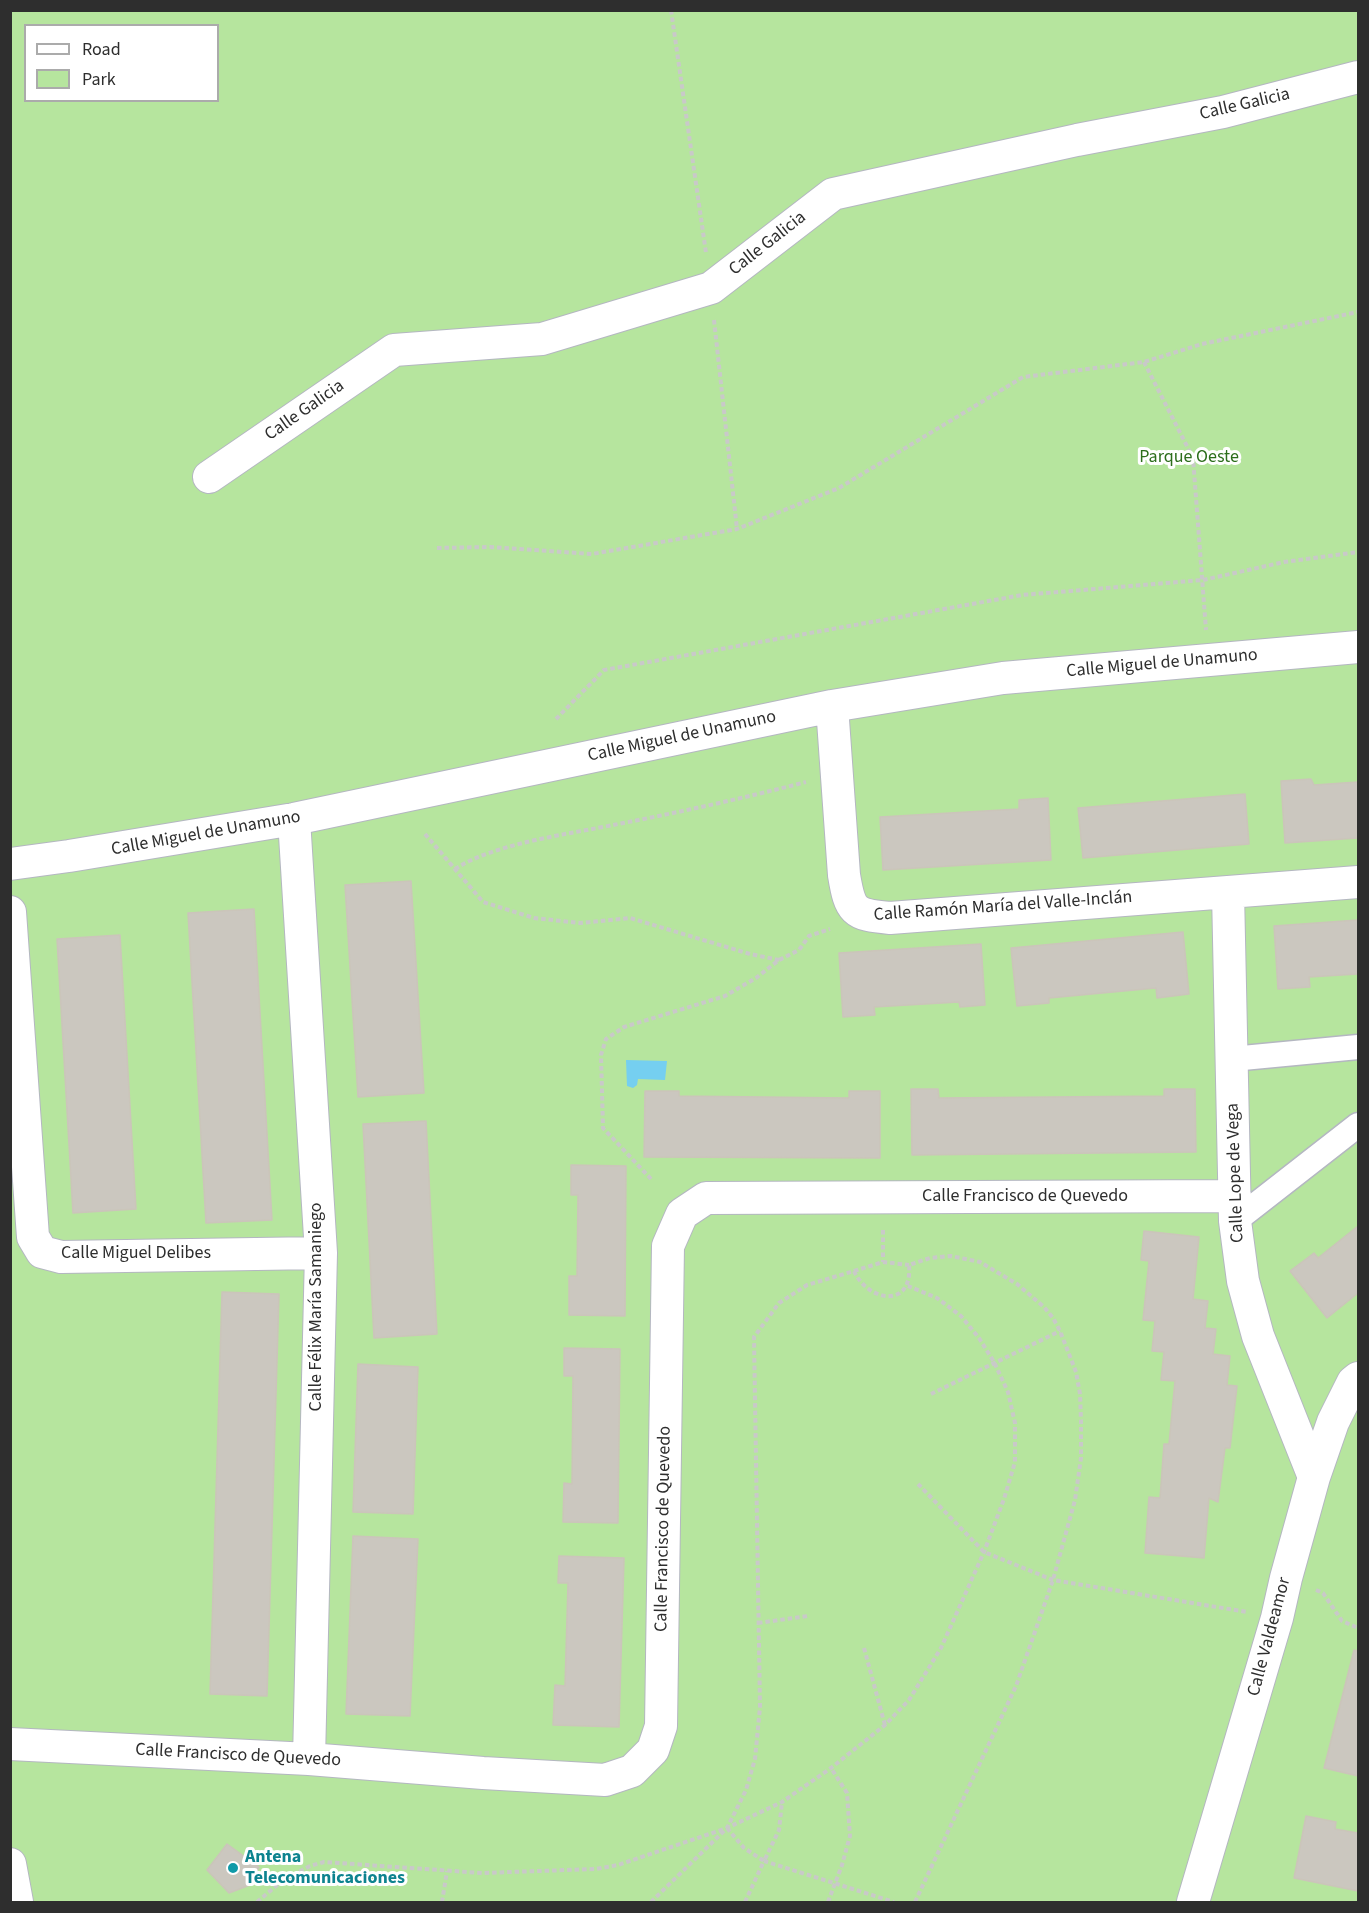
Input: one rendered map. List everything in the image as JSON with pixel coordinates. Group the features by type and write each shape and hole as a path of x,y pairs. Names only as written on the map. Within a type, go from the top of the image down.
{"street":[{"name":"Calle Galicia","path":"209,477 394,350 542,339 711,288 833,194 1077,140 1223,112 1359,77"},
{"name":"Calle Miguel de Unamuno","path":"10,864 294,819 832,706 1003,678 1359,647"},
{"name":"Calle Ramón María del Valle-Inclán","path":"832,706 844,875 848,900 864,916 891,918 1359,882"},
{"name":"Calle Félix María Samaniego","path":"294,819 321,1253 309,1759"},
{"name":"Calle Lope de Vega","path":"1228,892 1235,1208 1243,1281 1258,1336 1314,1477"},
{"name":"Calle Miguel Delibes","path":"10,912 33,1237 42,1252 61,1257 321,1253"},
{"path":"1232,1059 1359,1047"},
{"path":"1235,1208 1359,1125"},
{"name":"Calle Francisco de Quevedo","path":"10,1744 309,1759 605,1780 632,1771 653,1750 661,1726 668,1246 682,1214 706,1198 1235,1208"},
{"name":"Calle Valdeamor","path":"1196,1902 1277,1617 1314,1477 1333,1422 1353,1382 1359,1378"},
{"path":"10,1864 17,1902"}],"path":[{"path":"438,548 490,547 592,554 737,530 839,488 1023,377 1144,362 1202,344 1359,312"},
{"path":"1144,362 1193,458 1208,660"},
{"path":"556,719 604,670 1022,595 1203,580 1284,562 1359,552"},
{"path":"455,869 472,858 541,839 714,803 836,774"},
{"path":"425,834 483,902 534,918 580,923 630,918 750,954 779,960"},
{"path":"651,1179 603,1128 601,1055 606,1039 624,1027 725,996 756,978 779,960 799,950 808,936 864,916"},
{"path":"651,1902 727,1828 746,1790 754,1759 760,1707 753,1337 779,1303 807,1285 883,1262 909,1265 930,1257 951,1256 980,1262 1017,1284 1053,1318 1076,1372 1080,1394 1081,1449 1075,1500 1053,1580 1016,1686 915,1902"},
{"path":"854,1271 859,1282 870,1291 886,1296 898,1295 908,1286 909,1265"},
{"path":"257,1902 263,1901 282,1881 310,1866 324,1862 482,1873 596,1869 618,1865 727,1828 782,1802 831,1768 885,1725 909,1700 941,1647 984,1552 1016,1462 1015,1423 1008,1392 994,1362 979,1338 960,1316 937,1298 908,1286"},
{"path":"931,1394 1060,1331"},
{"path":"918,1484 984,1552 1053,1580 1277,1617"},
{"path":"1286,1578 1323,1593 1342,1621 1359,1628"},
{"path":"758,1623 808,1616"},
{"path":"864,1648 885,1725"},
{"path":"828,1902 850,1836 847,1793 831,1768"},
{"path":"745,1902 779,1830 782,1802"},
{"path":"727,1828 744,1848 764,1861 894,1902"},
{"path":"442,1902 447,1871"}],"green space":[{"name":"Parque Oeste","path":"11,11 1358,11 1358,1902 11,1902"}],"water":[{"path":"626,1060 667,1061 665,1080 638,1079 637,1085 633,1088 627,1086"}],"building":[{"path":"1311,779 1314,785 1358,782 1358,838 1285,843 1281,781"},
{"path":"1245,794 1249,844 1083,858 1078,808"},
{"path":"1048,798 1051,860 883,870 880,817 1019,809 1019,800"},
{"path":"411,881 424,1093 358,1097 345,885"},
{"path":"254,909 272,1220 206,1223 188,913"},
{"path":"1358,920 1358,974 1309,977 1310,987 1278,989 1274,926"},
{"path":"1183,932 1189,994 1157,998 1156,988 1049,998 1049,1003 1017,1006 1011,948"},
{"path":"120,935 136,1209 73,1213 57,939"},
{"path":"981,944 985,1005 960,1007 959,1002 874,1007 875,1015 843,1017 839,953"},
{"path":"911,1089 938,1089 939,1098 1164,1096 1164,1089 1195,1089 1196,1152 912,1155"},
{"path":"645,1091 679,1091 679,1096 849,1098 849,1091 880,1091 880,1158 644,1157"},
{"path":"426,1121 437,1334 374,1338 363,1124"},
{"path":"571,1165 626,1166 625,1316 569,1315 569,1276 577,1276 578,1195 571,1195"},
{"path":"1358,1226 1358,1293 1327,1318 1290,1271 1314,1253 1318,1258"},
{"path":"1144,1231 1199,1237 1193,1299 1208,1301 1205,1328 1216,1329 1213,1354 1230,1356 1227,1385 1237,1386 1230,1448 1225,1448 1218,1502 1209,1498 1204,1558 1145,1553 1149,1497 1160,1498 1164,1444 1169,1444 1175,1381 1161,1380 1164,1352 1152,1351 1155,1321 1143,1320 1149,1261 1141,1260"},
{"path":"222,1292 279,1294 267,1696 210,1694"},
{"path":"564,1348 620,1349 618,1523 563,1522 564,1483 572,1484 573,1376 564,1376"},
{"path":"358,1364 418,1367 413,1514 353,1512"},
{"path":"353,1536 418,1539 410,1716 346,1714"},
{"path":"559,1556 624,1558 619,1727 553,1725 555,1685 565,1686 568,1583 558,1583"},
{"path":"1354,1650 1358,1651 1358,1776 1324,1768"},
{"path":"1306,1816 1336,1822 1335,1829 1358,1833 1358,1891 1294,1878"},
{"name":"Antena Telecomunicaciones","path":"227,1844 259,1867 250,1885 229,1893 207,1870"}],"place":[{"name":"Antena Telecomunicaciones","path":"233,1868"}]}
